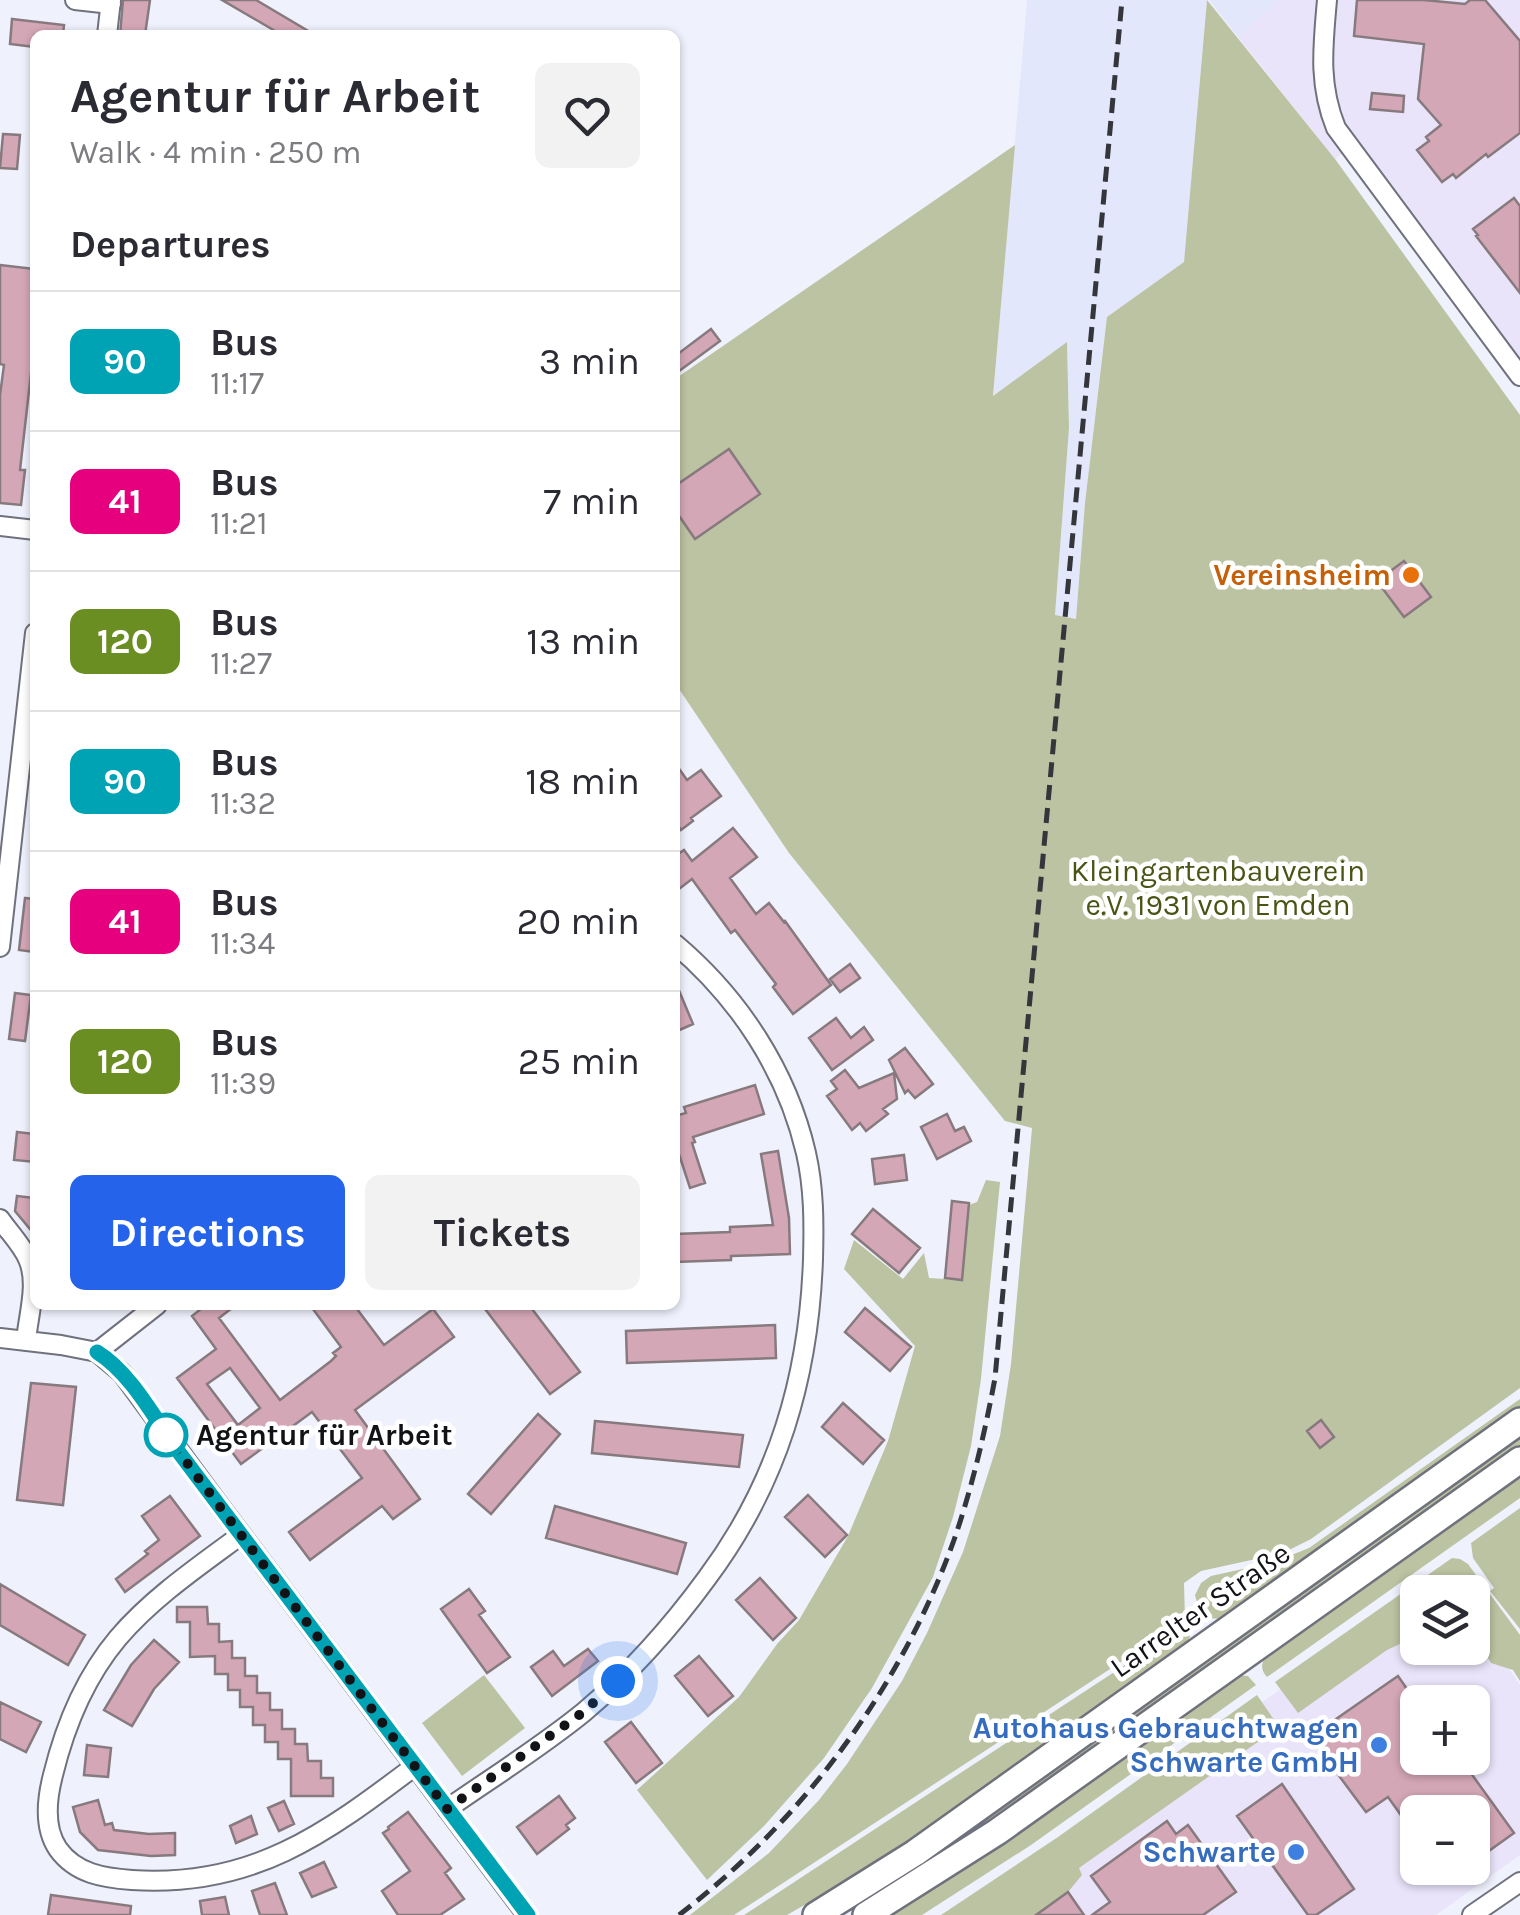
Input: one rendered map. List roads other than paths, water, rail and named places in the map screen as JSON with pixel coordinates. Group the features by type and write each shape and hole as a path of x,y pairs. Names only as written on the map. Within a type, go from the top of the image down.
{"street":[{"path":"75,0 111,2 108,30"},
{"path":"1327,0 1322,82 1336,128 1368,175 1513,351 1520,376"},
{"path":"0,526 30,529"},
{"path":"0,948 6,830 30,667"},
{"path":"447,1809 582,1713 660,1636 708,1578 748,1516 786,1430 795,1399 812,1288 812,1192 805,1150 793,1109 765,1050 732,1002 680,948"},
{"path":"0,1219 30,1266"},
{"path":"26,1341 30,1308"},
{"path":"97,1352 151,1310"},
{"path":"0,1338 97,1352 122,1373 528,1915"},
{"name":"Larrelter Straße","path":"816,1915 914,1852 1520,1421"},
{"path":"866,1915 997,1832 1520,1460"},
{"path":"241,1535 134,1621 88,1683 63,1738 52,1781 48,1821 59,1850 82,1870 100,1876 158,1880 226,1872 300,1846 352,1814 415,1766"},
{"path":"1472,1915 1520,1882"}],"railway":[{"path":"679,1915 724,1878 807,1794 876,1699 932,1595 961,1520 982,1439 995,1378 1122,0"}],"place":[{"name":"Vereinsheim","path":"1411,575"},
{"name":"Agentur für Arbeit","path":"166,1435"},
{"name":"Autohaus Gebrauchtwagen Schwarte GmbH","path":"1379,1745"},
{"name":"Schwarte","path":"1296,1852"}],"park label":[{"name":"Kleingartenbauverein e.V. 1931 von Emden","path":"1218,888"}]}
